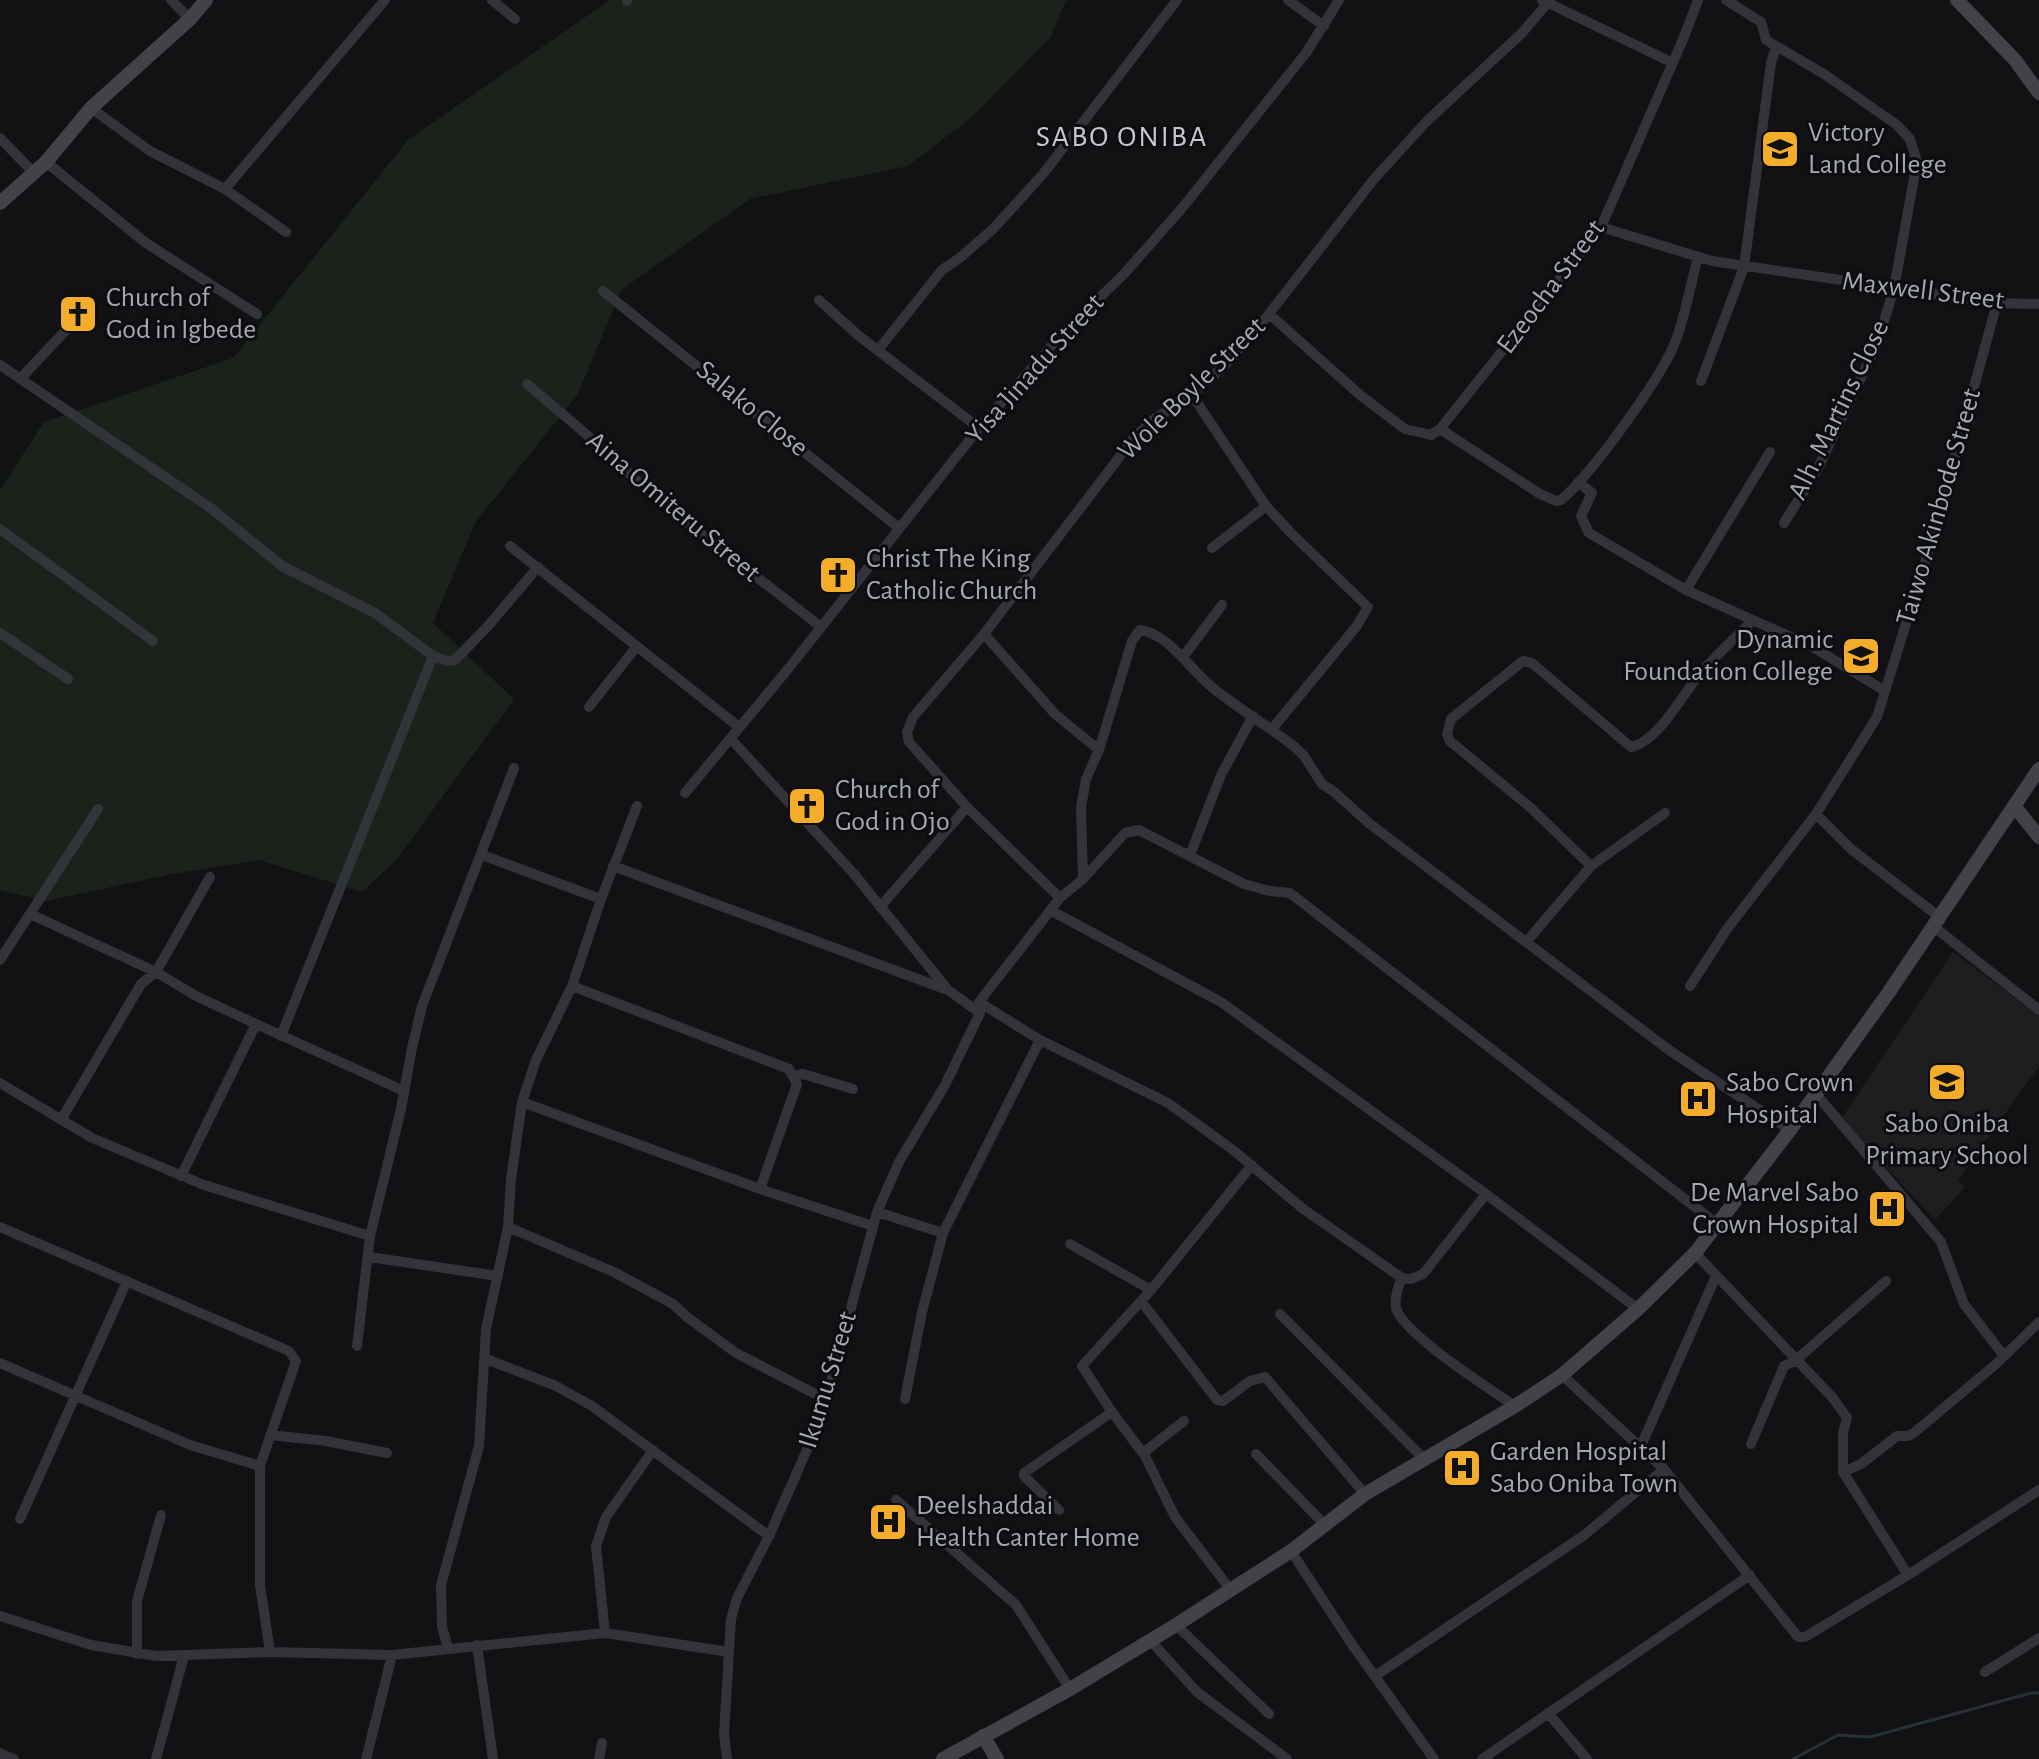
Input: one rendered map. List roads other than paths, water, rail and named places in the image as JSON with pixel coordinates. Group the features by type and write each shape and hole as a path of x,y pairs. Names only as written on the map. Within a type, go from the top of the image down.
{"main road":[{"path":"0,203 46,162 91,108 190,19 206,0"},
{"path":"1957,0 2015,60 2039,93"},
{"path":"943,1759 1070,1689 1176,1625 1291,1551 1365,1494 1515,1406 1562,1375 1638,1309 1695,1253 1790,1130 1889,992 2039,769"},
{"path":"2015,807 2039,837"},
{"path":"983,1736 997,1759"}],"street":[{"path":"171,0 190,19"},
{"path":"225,189 385,0"},
{"path":"492,0 515,19"},
{"path":"878,350 942,270 993,229 1043,174 1177,0"},
{"path":"1288,0 1324,26"},
{"name":"Yisa Jinadu Street","path":"685,793 979,428 1060,336 1159,234 1324,26 1339,0"},
{"name":"Ezeocha Street","path":"1440,429 1601,227 1698,0"},
{"name":"Alh. Martins Close","path":"1726,0 1761,22 1766,40 1824,74 1897,125 1910,139 1917,162 1894,288 1878,342 1817,470 1784,523"},
{"path":"1547,2 1673,63"},
{"name":"Wole Boyle Street","path":"1060,898 967,807 909,742 907,732 913,717 984,634 1134,438 1153,420 1192,395 1226,364 1374,179 1427,121 1522,33 1547,2"},
{"path":"1701,381 1744,267 1771,63 1776,47"},
{"path":"91,108 150,151 225,189 286,232"},
{"path":"0,138 34,173"},
{"path":"46,162 128,231 257,314"},
{"name":"Maxwell Street","path":"1601,227 1704,259 1744,267 1997,303 2039,304"},
{"path":"1269,314 1360,395 1405,429 1431,435 1440,429 1540,494 1556,501 1561,500 1579,482 1644,395 1676,341 1704,259"},
{"name":"Salako Close","path":"603,291 899,528"},
{"path":"819,300 979,428"},
{"name":"Taiwo Akinbode Street","path":"1690,986 1727,929 1816,814 1877,717 1934,533 1997,303"},
{"path":"20,379 83,312"},
{"path":"0,365 212,509 282,566 375,613 433,656 447,661 455,660 538,567"},
{"name":"Aina Omiteru Street","path":"527,384 653,496 821,627"},
{"path":"1192,395 1266,506 1368,607 1356,627 1272,729"},
{"path":"1686,590 1770,452"},
{"path":"1579,482 1592,493 1581,516 1589,533 1686,590 1813,647 1885,691"},
{"path":"1212,548 1266,506"},
{"path":"0,529 153,641"},
{"path":"510,546 739,727"},
{"path":"1183,657 1222,605"},
{"path":"1591,866 1531,808 1450,741 1447,734 1451,719 1523,661 1532,663 1631,747 1638,746 1666,720 1699,675 1752,621"},
{"path":"1083,879 1081,807 1086,779 1099,750 1132,641 1140,630 1149,631 1183,657 1210,686 1272,729 1304,756 1322,784 1370,824 1669,1050 1790,1130"},
{"path":"0,633 68,679"},
{"path":"984,634 1055,714 1099,750"},
{"path":"589,707 637,646"},
{"path":"281,1036 433,656"},
{"path":"1253,716 1221,775 1190,855 1244,884 1283,892 1299,899 1717,1224"},
{"path":"731,739 854,874 948,990"},
{"path":"357,1346 370,1236 422,1006 514,768"},
{"path":"448,1649 442,1626 441,1585 479,1446 486,1329 508,1227 522,1102 536,1060 572,986 637,806"},
{"path":"880,907 967,807"},
{"path":"0,960 98,809"},
{"path":"1527,941 1591,866 1665,813"},
{"path":"1816,814 1851,849 2039,1010"},
{"name":"Ikumu Street","path":"727,1759 724,1734 731,1619 737,1598 769,1536 821,1418 877,1212 899,1162 945,1085 980,1008 1060,898 1083,879 1125,833 1132,830 1139,830 1190,855"},
{"path":"482,855 601,899"},
{"path":"613,866 948,990 1040,1040 1168,1103 1252,1165 1302,1208 1402,1278 1411,1279 1423,1274 1486,1194"},
{"path":"61,1120 141,984 156,972 210,877"},
{"path":"1050,910 1221,1002 1486,1194 1638,1309"},
{"path":"30,914 156,972 196,996 404,1091"},
{"path":"572,986 789,1069 797,1084 760,1189"},
{"path":"181,1176 256,1024"},
{"path":"905,1399 922,1312 943,1233 1040,1040"},
{"path":"794,1076 803,1074 853,1089"},
{"path":"0,1083 92,1138 181,1176 370,1236"},
{"path":"1816,1094 1941,1242 1964,1304 2004,1356"},
{"path":"522,1102 760,1189 873,1226"},
{"path":"1230,1589 1175,1517 1143,1453 1082,1366 1151,1290 1252,1165"},
{"path":"877,1212 943,1233"},
{"path":"508,1227 614,1272 661,1297 736,1353 827,1400"},
{"path":"1,1230 289,1351 296,1361 260,1466 260,1585 270,1652"},
{"path":"1070,1244 1151,1290"},
{"path":"1695,1253 1833,1398 1847,1418 1843,1433 1843,1472 1908,1575"},
{"path":"369,1257 498,1276"},
{"path":"1641,1446 1716,1276"},
{"path":"1402,1278 1395,1301 1397,1312 1403,1320 1443,1357 1515,1406"},
{"path":"20,1519 127,1281"},
{"path":"1751,1444 1784,1366 1795,1361 1886,1281"},
{"path":"1141,1301 1217,1400 1223,1401 1250,1381 1265,1377 1365,1494"},
{"path":"1280,1314 1423,1458"},
{"path":"1843,1472 1861,1464 1897,1436 1915,1432 2039,1322"},
{"path":"486,1359 556,1386 592,1406 769,1536"},
{"path":"0,1363 190,1445 260,1466"},
{"path":"1562,1375 1664,1469 1794,1633 1805,1637 2039,1490"},
{"path":"1059,1510 1024,1473 1112,1412"},
{"path":"1143,1453 1184,1421"},
{"path":"270,1435 326,1441 387,1453"},
{"path":"605,1633 596,1546 606,1517 653,1450"},
{"path":"1256,1454 1325,1525"},
{"path":"1375,1676 1583,1536 1664,1469"},
{"path":"896,1500 1016,1605 1070,1689"},
{"path":"137,1654 137,1601 161,1515"},
{"path":"1291,1551 1434,1759"},
{"path":"1482,1759 1750,1575"},
{"path":"0,1616 91,1645 137,1654 184,1656 270,1652 392,1655 605,1633 729,1652"},
{"path":"1176,1625 1269,1714"},
{"path":"1985,1672 2039,1638"},
{"path":"1150,1640 1197,1692 1287,1759"},
{"path":"477,1645 493,1759"},
{"path":"366,1759 392,1655"},
{"path":"156,1759 184,1656"},
{"path":"1548,1713 1587,1759"},
{"path":"599,1759 602,1743"},
{"path":"0,1753 14,1759"}],"waterway":[{"path":"1793,1759 1838,1735 1870,1737 2039,1693"}],"place":[{"name":"Victory Land College","path":"1780,149"},
{"name":"Church of God in Igbede","path":"78,314"},
{"name":"Christ The King Catholic Church","path":"838,575"},
{"name":"Dynamic Foundation College","path":"1861,656"},
{"name":"Church of God in Ojo","path":"807,806"},
{"name":"Sabo Oniba Primary School","path":"1947,1082"},
{"name":"Sabo Crown Hospital","path":"1698,1099"},
{"name":"De Marvel Sabo Crown Hospital","path":"1887,1209"},
{"name":"Garden Hospital Sabo Oniba Town","path":"1462,1468"},
{"name":"Deelshaddai Health Canter Home","path":"888,1522"}],"district":[{"name":"SABO ONIBA","path":"1122,137"}]}
